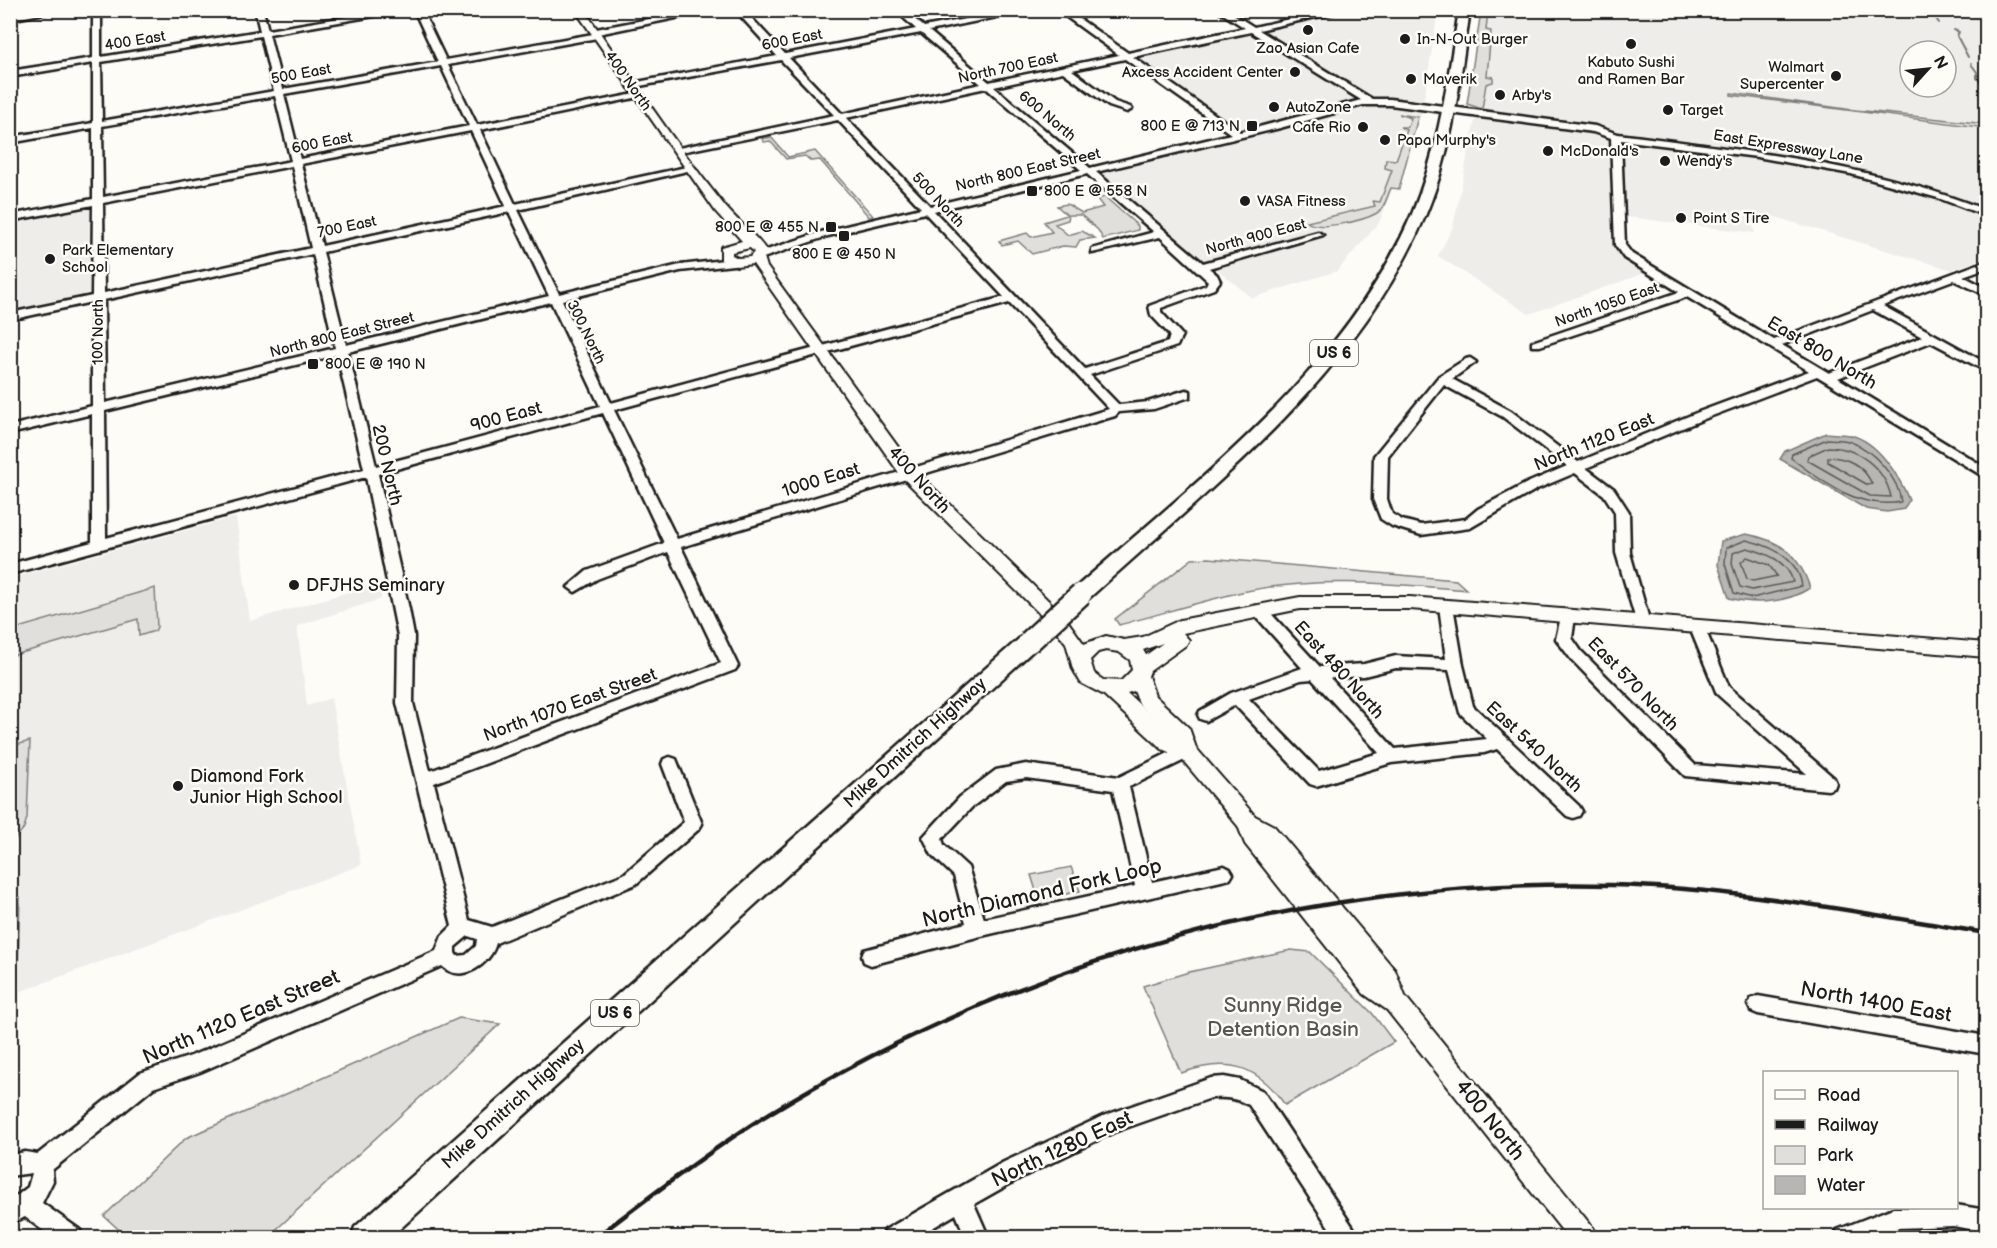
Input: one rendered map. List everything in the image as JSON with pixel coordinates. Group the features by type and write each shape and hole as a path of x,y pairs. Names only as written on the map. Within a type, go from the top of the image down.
{"highway":[{"name":"US 6","path":"1446,113 1465,10"},
{"name":"Mike Dmitrich Highway","path":"366,1238 1029,642 1252,438 1325,364 1376,296 1402,253 1420,211 1446,113"}],"main road":[{"name":"400 North","path":"579,10 720,209 756,251 761,267 908,473 1058,621"},
{"path":"720,209 720,215 733,238 732,255"},
{"path":"732,255 756,251"},
{"path":"732,255 779,293"},
{"path":"1058,621 1106,643 1125,646 1154,641 1180,627 1200,625 1259,610 1318,602 1446,606 1643,624 1986,650"},
{"path":"1058,621 1074,641 1083,672 1089,681 1110,689 1169,744 1187,751"},
{"path":"1110,689 1126,686 1169,645 1194,634 1200,625"},
{"path":"1080,658 1092,647 1106,643"},
{"path":"1125,646 1137,655 1142,691 1149,703 1182,734 1187,751"},
{"name":"400 North","path":"1187,751 1248,822 1252,838 1372,986 1395,1002 1585,1238"}],"street":[{"path":"10,18 56,10"},
{"name":"100 North","path":"97,10 99,545"},
{"name":"200 North","path":"259,10 315,250 371,472 405,627 405,703 462,930"},
{"name":"400 East","path":"10,74 405,10"},
{"name":"300 North","path":"418,10 730,666"},
{"name":"500 East","path":"10,140 444,63 711,10"},
{"name":"500 North","path":"739,10 1116,409"},
{"name":"600 North","path":"899,10 1202,267"},
{"name":"600 East","path":"632,86 1027,10"},
{"path":"1061,10 1238,135"},
{"path":"1221,10 1317,68 1361,91 1401,104"},
{"name":"North 700 East","path":"678,151 1343,10"},
{"path":"1317,68 1368,104"},
{"path":"1066,70 1112,104 1127,109"},
{"path":"1344,86 1356,97 1353,104"},
{"path":"1361,91 1368,104"},
{"name":"600 East","path":"10,218 640,96"},
{"path":"1335,111 1353,104 1401,104"},
{"path":"1335,111 1344,112 1368,104"},
{"name":"East Expressway Lane","path":"1368,104 1446,113"},
{"name":"East Expressway Lane","path":"1401,104 1591,137 1616,137 1830,166 1935,194 1986,213"},
{"name":"North 800 East Street","path":"756,251 1335,111"},
{"name":"East 800 North","path":"1616,137 1620,244 1638,263 1986,474"},
{"name":"700 East","path":"10,317 691,169"},
{"path":"1096,250 1162,233"},
{"name":"North 900 East","path":"1202,267 1318,235"},
{"name":"North 800 East Street","path":"10,430 732,255"},
{"path":"1773,344 1986,264"},
{"path":"1084,373 1161,350 1176,342 1176,335 1155,313 1155,306 1213,284 1213,277 1202,267"},
{"path":"1954,276 1986,292"},
{"name":"North 1050 East","path":"1536,344 1688,293"},
{"name":"900 East","path":"10,569 1010,299"},
{"path":"1874,306 1986,368"},
{"name":"North 1120 East","path":"1443,379 1381,456 1380,499 1386,516 1397,523 1421,530 1470,523 1483,512 1532,486 1700,416 1931,338"},
{"path":"1470,362 1443,379 1507,414 1609,492 1622,512 1623,553 1643,624"},
{"name":"1000 East","path":"575,587 592,575 672,545 908,473 930,470 1111,413 1116,409 1150,406 1186,394"},
{"name":"East 540 North","path":"1446,606 1455,665 1466,709 1573,811"},
{"name":"East 480 North","path":"1259,610 1391,756"},
{"name":"East 570 North","path":"1568,616 1564,639 1576,655 1691,771 1828,783 1723,690 1698,628"},
{"path":"1206,715 1237,697 1300,674 1364,670 1396,662 1455,665"},
{"name":"North 1070 East Street","path":"424,780 730,666"},
{"path":"1237,697 1316,779 1391,756 1484,747 1499,742"},
{"path":"977,929 963,872 938,850 932,837 966,802 1002,775 1026,771 1120,784 1187,751"},
{"path":"487,938 480,930 462,930 446,944 445,956 453,964 467,964 480,956 487,938 630,879 693,824 670,764"},
{"path":"1120,784 1145,892"},
{"name":"North Diamond Fork Loop","path":"871,956 977,929 1224,874"},
{"name":"North 1120 East Street","path":"40,1166 147,1080 193,1065 445,956"},
{"name":"North 1400 East","path":"1758,1005 1984,1050"},
{"name":"North 1280 East","path":"893,1238 1012,1170 1110,1123 1210,1088 1227,1086 1240,1088 1256,1098 1269,1114 1349,1238"},
{"path":"10,1166 26,1161 40,1166 42,1172 40,1188 18,1209 72,1238"},
{"path":"960,1199 978,1238"},
{"path":"1845,1238 1897,1217 1953,1215 1986,1221"}],"shaded area":[{"path":"1297,11 1438,11 1422,112 1379,223 1337,271 1252,298 1212,265 1202,267 1089,171 1237,135 1127,57 1308,17"},
{"path":"1489,11 1986,11 1986,257 1952,270 1775,217 1749,213 1755,233 1619,216 1620,245 1651,271 1529,314 1438,256 1453,227 1475,120"},
{"name":"Park Elementary School","path":"90,207 89,292 80,297 11,312 11,222"},
{"name":"Diamond Fork Junior High School","path":"236,517 250,621 382,582 381,599 297,626 307,706 331,698 361,865 11,995 11,578"}],"green space":[{"path":"1481,11 1488,11 1486,30 1491,31 1487,76 1493,77 1493,82 1486,84 1482,109 1467,104"},
{"path":"1731,93 1846,109 1986,124 1986,128 1731,95"},
{"path":"1399,114 1418,117 1399,189 1391,188 1382,208 1371,216 1352,222 1321,226 1307,222 1375,206 1373,201 1380,202 1392,170 1385,168 1386,159 1396,160 1407,130 1400,127 1408,127 1411,118"},
{"path":"771,137 788,157 815,151 873,216 869,217 820,160 811,161 805,156 786,159 770,141 764,142 762,139"},
{"path":"1105,197 1138,226 1138,230 1103,239 1098,230 1081,215 1069,215 1068,220 1055,224 1068,235 1082,231 1095,238 1080,240 1076,247 1063,246 1032,254 1018,241 1002,245 999,241 1027,233 1031,237 1052,232 1044,222 1067,215 1057,206 1067,204 1082,213 1103,207 1097,199"},
{"path":"1209,558 1456,580 1467,590 1357,583 1274,586 1119,625 1115,619 1192,559"},
{"path":"155,588 157,627 155,631 139,636 138,619 11,656 11,630"},
{"path":"30,741 27,818 24,828 11,844 11,776 14,774 16,745"},
{"path":"1071,867 1080,891 1039,900 1031,875"},
{"path":"20,897 18,966 11,968 11,901"},
{"name":"Sunny Ridge Detention Basin","path":"1291,950 1310,952 1372,1013 1394,1042 1285,1105 1263,1080 1240,1068 1213,1065 1181,1073 1143,986 1189,972"},
{"path":"459,1018 500,1024 268,1237 127,1237 104,1216 186,1138"}],"water":[{"path":"1826,433 1850,435 1870,444 1900,481 1909,500 1904,509 1887,512 1866,509 1780,459 1785,451"},
{"path":"1746,534 1769,540 1787,550 1800,566 1810,588 1781,600 1750,602 1729,598 1718,565 1721,541"}],"waterway":[{"path":"1930,10 1939,23"},
{"path":"1954,30 1959,32 1957,36 1968,57"},
{"path":"1971,64 1977,72 1977,78 1986,87"}],"railway":[{"path":"595,1238 747,1128 868,1058 968,1011 1070,970 1174,938 1280,913 1389,896 1499,886 1611,885 1752,896 1986,933"}],"place":[{"name":"Zao Asian Cafe","path":"1308,30"},
{"name":"In-N-Out Burger","path":"1405,39"},
{"name":"Kabuto Sushi and Ramen Bar","path":"1631,44"},
{"name":"Axcess Accident Center","path":"1295,72"},
{"name":"Walmart Supercenter","path":"1836,76"},
{"name":"Maverik","path":"1411,79"},
{"name":"Arby's","path":"1500,95"},
{"name":"AutoZone","path":"1274,107"},
{"name":"Target","path":"1668,110"},
{"name":"800 E @ 713 N","path":"1252,126"},
{"name":"Cafe Rio","path":"1363,127"},
{"name":"Papa Murphy's","path":"1385,140"},
{"name":"McDonald's","path":"1548,151"},
{"name":"Wendy's","path":"1665,161"},
{"name":"800 E @ 558 N","path":"1032,191"},
{"name":"VASA Fitness","path":"1245,201"},
{"name":"Point S Tire","path":"1681,218"},
{"name":"800 E @ 455 N","path":"831,227"},
{"name":"800 E @ 450 N","path":"844,236"},
{"name":"Park Elementary School","path":"50,259"},
{"name":"800 E @ 190 N","path":"313,364"},
{"name":"DFJHS Seminary","path":"294,585"},
{"name":"Diamond Fork Junior High School","path":"178,786"}]}
